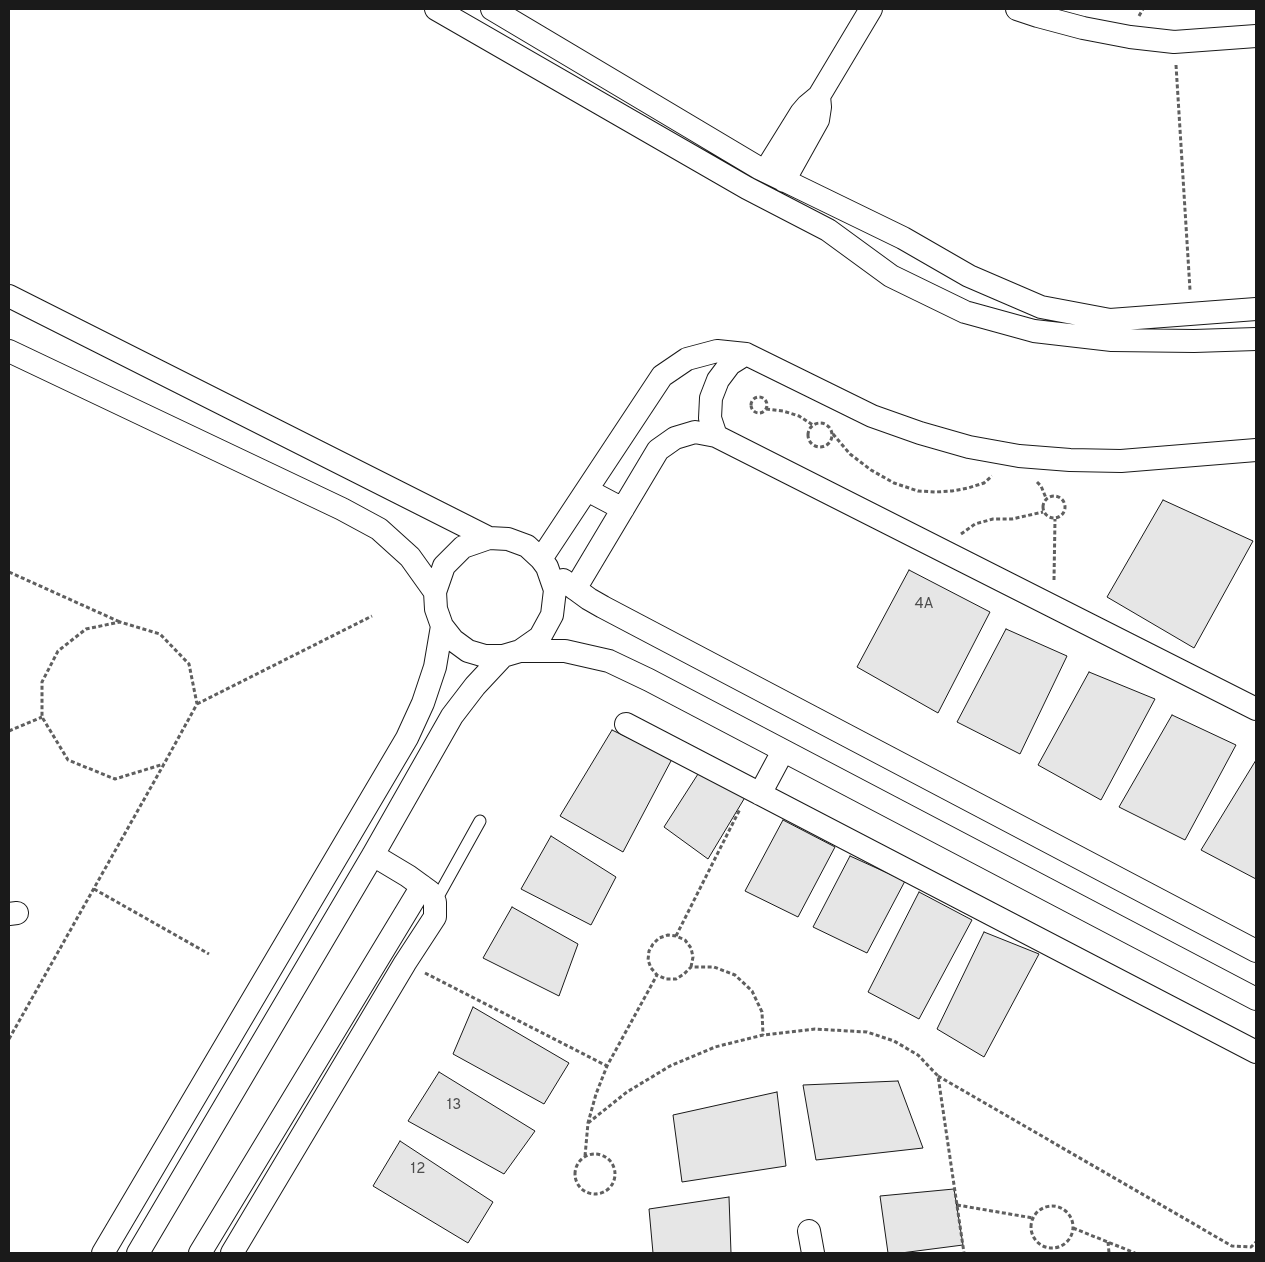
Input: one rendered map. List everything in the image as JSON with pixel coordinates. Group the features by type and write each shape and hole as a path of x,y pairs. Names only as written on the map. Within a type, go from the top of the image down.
{"street":[{"path":"436,9 747,188 828,230 891,276 965,312 1034,331 1112,340 1194,341 1256,339"},
{"path":"492,9 782,180 903,238 969,276 1040,307 1110,320 1256,309"},
{"path":"786,208 782,180 818,120 819,96 871,9"},
{"path":"1017,9 1083,28 1130,37 1174,42 1256,36"},
{"path":"9,296 489,538"},
{"path":"9,352 342,509 379,529 410,558 435,592"},
{"path":"544,563 587,490 662,376 688,359 717,352 746,354 872,416 920,433 977,448 1019,456 1070,460 1121,460 1256,450"},
{"path":"716,436 710,418 711,398 718,380 730,364 746,354"},
{"path":"575,589 658,450 675,438 695,432 716,436 1256,709"},
{"path":"587,490 622,509"},
{"path":"1256,951 603,607 575,589 526,546 508,539 489,538 463,547 444,566 435,592 436,610 442,626 453,640 468,651 485,656 565,651 609,661 649,680 1256,999"},
{"path":"138,1253 373,855 452,716 475,686 512,654 540,637 552,615 554,590 544,563"},
{"path":"103,1253 407,738 423,703 435,667 442,626"},
{"path":"626,724 1256,1052"},
{"path":"755,791 783,751"},
{"path":"232,1253 405,963 435,917 428,894 373,855"},
{"path":"200,1253 428,894"},
{"path":"809,1231 812,1253"}],"lane":[{"path":"428,894 480,821"}],"path":[{"path":"1174,42 1192,314"},
{"path":"756,397 763,398 767,403 766,408 761,413 755,412 751,407 752,401 756,397"},
{"path":"766,408 799,416 813,425"},
{"path":"833,434 831,441 820,447 809,441 809,428 820,422 827,424 850,454 871,470 894,483 918,492 943,492 968,488 984,483 994,475"},
{"path":"1032,477 1041,486 1046,498"},
{"path":"1053,495 1060,497 1065,502 1066,509 1062,516 1050,518 1046,516 1043,512 1043,505 1046,498 1053,495"},
{"path":"946,552 959,536 975,524 993,519 1012,519 1043,512"},
{"path":"1054,607 1056,518"},
{"path":"9,572 120,622 160,634 189,664 197,704"},
{"path":"9,1039 197,704 372,616"},
{"path":"120,622 86,629 58,651 42,682 42,717 68,760 115,779 164,764"},
{"path":"9,731 42,717"},
{"path":"676,936 755,791"},
{"path":"94,889 209,954"},
{"path":"668,935 676,936 685,940 691,948 693,957 691,967 676,979 666,979 657,975 651,968 648,960 649,951 659,938 668,935"},
{"path":"405,963 607,1066"},
{"path":"691,967 714,967 735,975 752,991 762,1012 763,1035"},
{"path":"585,1156 592,1153 600,1154 608,1157 612,1163 615,1179 606,1191 598,1194 583,1190 577,1184 575,1168 585,1156 588,1123 596,1094 607,1066 657,975"},
{"path":"588,1123 627,1092 670,1066 715,1047 763,1035 815,1030 867,1032 894,1040 918,1055 938,1076 1232,1246 1251,1247 1256,1242"},
{"path":"938,1076 964,1253"},
{"path":"957,1205 1033,1218"},
{"path":"1053,1206 1061,1208 1068,1213 1072,1220 1071,1236 1066,1243 1059,1247 1043,1246 1036,1242 1032,1234 1033,1218 1045,1208 1053,1206"},
{"path":"1073,1228 1135,1253"},
{"path":"1108,1242 1109,1253"}],"building":[{"path":"1163,500 1253,541 1194,648 1107,597"},
{"path":"909,570 990,612 938,713 857,667"},
{"path":"1006,629 1067,656 1020,754 957,722"},
{"path":"1089,672 1155,699 1101,800 1038,765"},
{"path":"1172,715 1236,745 1185,840 1119,807"},
{"path":"612,730 672,759 623,852 560,816"},
{"path":"1256,760 1256,879 1201,850"},
{"path":"698,774 750,789 708,859 664,827"},
{"path":"783,820 835,847 798,917 745,891"},
{"path":"551,836 616,877 591,925 521,889"},
{"path":"850,856 905,881 867,953 813,927"},
{"path":"919,892 972,920 919,1019 868,992"},
{"path":"512,907 578,944 559,996 483,958"},
{"path":"984,932 1039,954 984,1057 937,1029"},
{"path":"473,1007 569,1063 544,1104 453,1054"},
{"path":"439,1072 535,1131 504,1174 408,1121"},
{"path":"898,1081 923,1148 816,1160 803,1085"},
{"path":"777,1092 786,1166 682,1182 673,1115"},
{"path":"400,1141 493,1202 468,1243 373,1186"},
{"path":"954,1189 963,1245 888,1253 880,1196"},
{"path":"729,1197 731,1253 653,1253 649,1209"}]}
